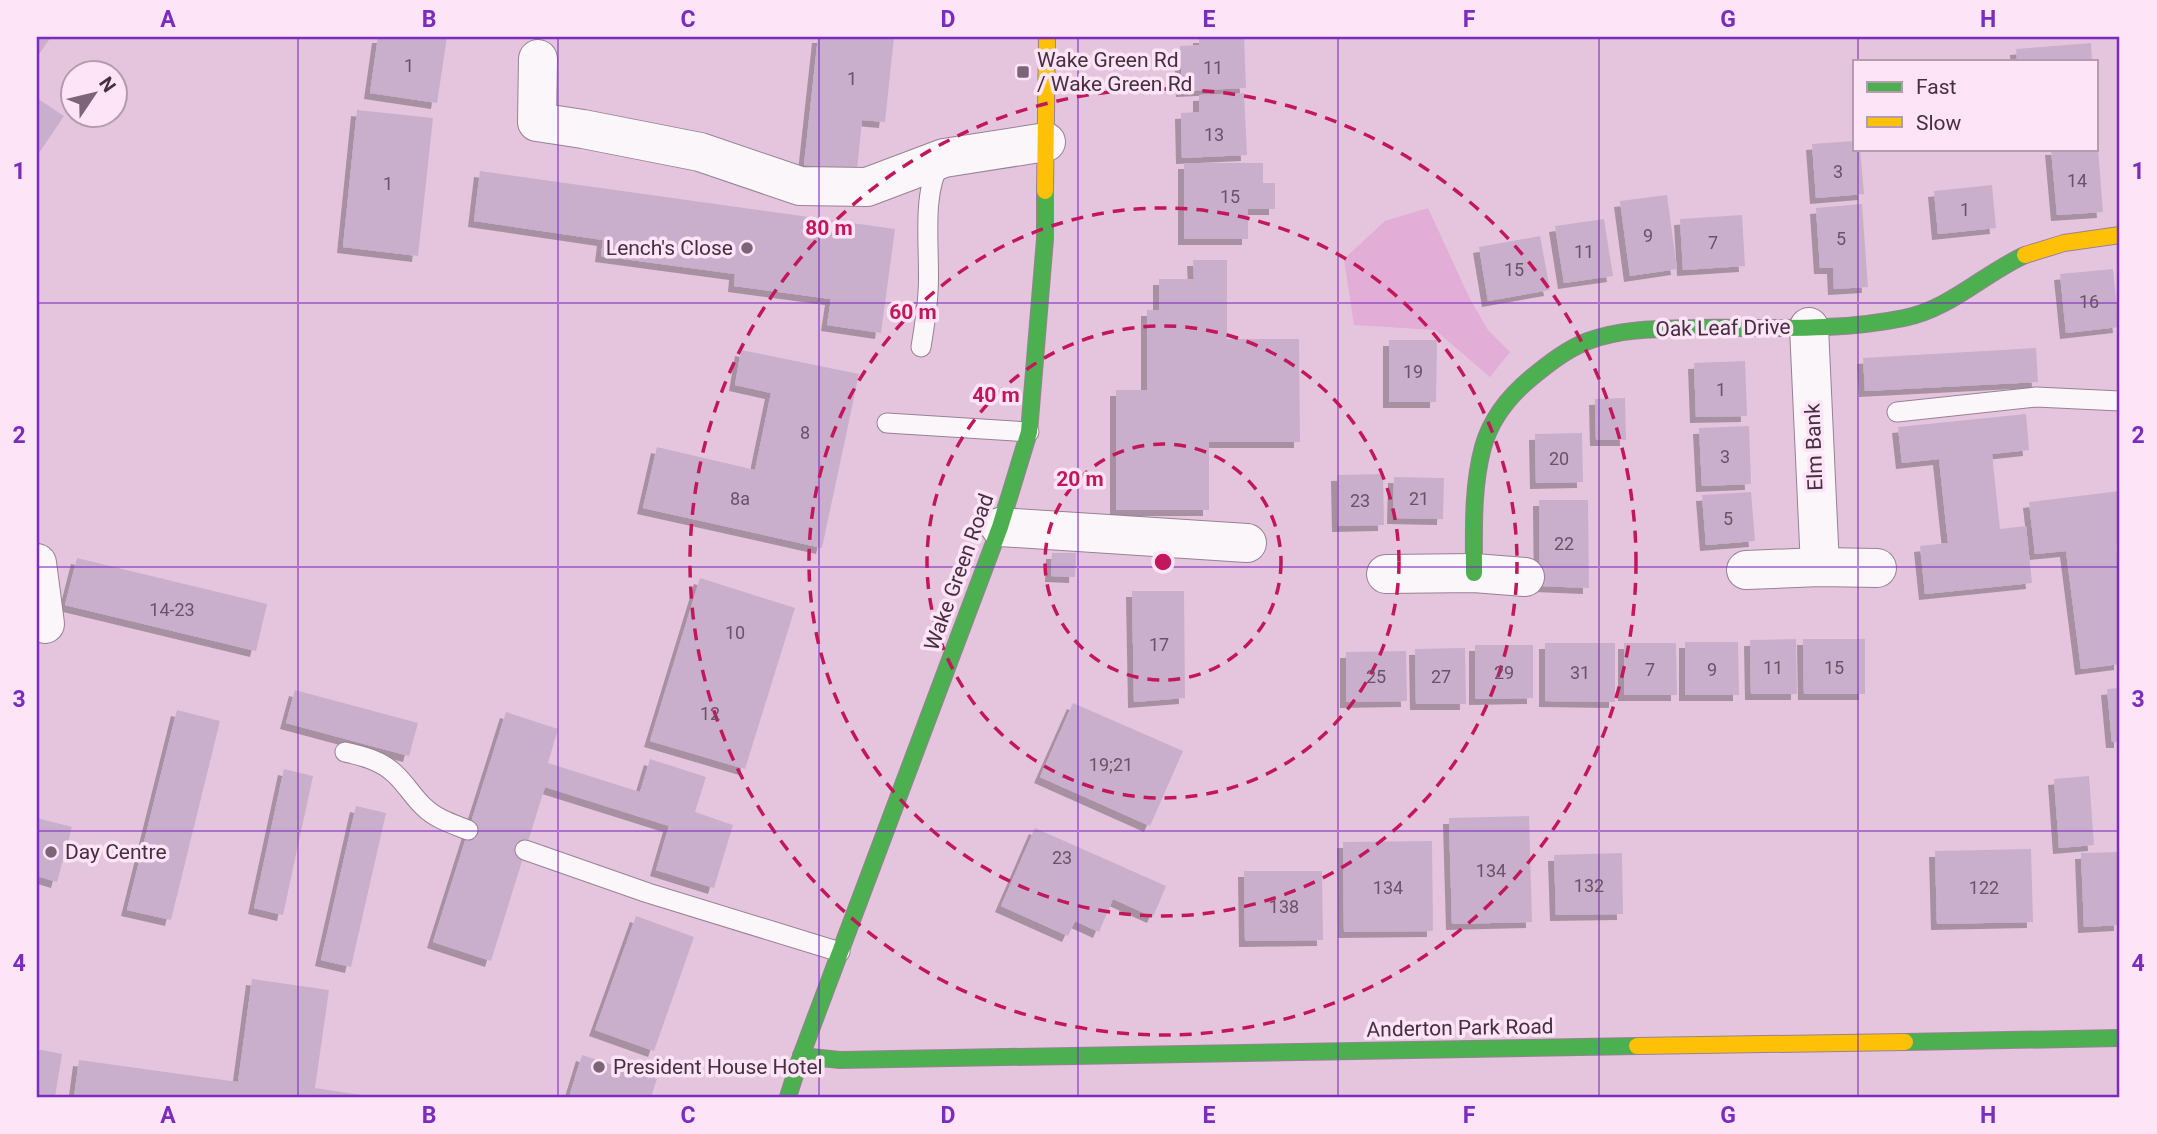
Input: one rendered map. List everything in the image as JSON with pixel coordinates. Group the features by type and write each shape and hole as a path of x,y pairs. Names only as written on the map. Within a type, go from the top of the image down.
{"street":[{"name":"Wake Green Road","path":"788,1097 840,951 1000,527 1024,453 1045,239 1047,37"},
{"path":"538,60 537,122 700,152 800,186 867,187 944,158 1046,142"},
{"name":"Oak Leaf Drive","path":"1474,573 1475,483 1483,445 1498,413 1515,393 1563,354 1588,341 1644,329 1809,327 1878,323 1910,317 1945,304 1995,271 2031,252 2056,244 2120,235"},
{"name":"Elm Bank","path":"1809,327 1819,567"},
{"path":"1000,527 1247,543"},
{"path":"37,563 45,624"},
{"path":"1746,570 1877,568"},
{"path":"1386,574 1474,573 1525,577"},
{"name":"Anderton Park Road","path":"801,1056 867,1060 2120,1038"}],"lane":[{"path":"921,347 928,292 930,190 935,172 944,158"},
{"path":"1897,412 2036,397 2120,401"},
{"path":"887,423 1028,432"},
{"path":"345,752 378,762 394,773 425,808 441,819 468,830"},
{"path":"525,850 648,893 840,951"}],"shaded area":[{"path":"1428,208 1470,299 1488,330 1510,352 1490,377 1435,330 1354,325 1344,259 1385,221"}],"building":[{"path":"37,37 51,37 37,57"},
{"path":"378,37 447,37 437,103 370,93"},
{"path":"818,37 894,37 885,122 862,120 857,171 804,165"},
{"path":"1199,37 1244,37 1246,88 1182,91 1180,46 1199,45"},
{"path":"2091,43 2092,60 2017,60 2016,49"},
{"path":"1244,93 1247,155 1182,158 1181,113 1199,112 1199,95"},
{"path":"37,98 60,113 60,122 37,156"},
{"path":"357,110 433,118 418,256 343,247"},
{"path":"1853,141 1853,150 1860,150 1864,194 1816,198 1812,144"},
{"path":"2098,149 2103,212 2057,215 2051,150"},
{"path":"1184,163 1263,163 1263,183 1275,183 1275,209 1248,209 1248,239 1184,239"},
{"name":"Lench's Close","path":"480,171 895,229 881,333 827,325 831,299 734,286 735,274 601,256 603,240 474,221"},
{"path":"1992,185 1996,228 1938,234 1934,191"},
{"path":"1667,195 1677,269 1630,276 1620,201"},
{"path":"1862,204 1868,287 1834,289 1833,268 1820,268 1816,208"},
{"path":"1742,215 1745,266 1683,270 1680,219"},
{"path":"1604,219 1613,276 1564,283 1555,226"},
{"path":"1540,236 1550,290 1488,301 1479,247"},
{"path":"1193,260 1227,260 1227,339 1299,339 1300,442 1209,442 1209,510 1116,510 1116,390 1147,390 1147,310 1159,310 1159,279 1194,279"},
{"path":"2113,269 2119,327 2066,333 2060,274"},
{"path":"1389,340 1437,340 1436,402 1389,402"},
{"path":"2036,348 2038,382 1865,391 1863,358"},
{"path":"741,350 859,374 822,548 643,508 657,447 755,470 771,393 735,385"},
{"path":"1745,361 1747,416 1696,417 1694,363"},
{"path":"1625,398 1626,440 1596,440 1595,399"},
{"path":"2026,414 2029,450 1992,454 2000,529 2026,526 2032,583 1925,594 1920,546 1948,543 1939,459 1902,463 1898,427"},
{"path":"1749,426 1751,484 1702,486 1699,428"},
{"path":"1582,433 1583,482 1536,483 1535,434"},
{"path":"1383,474 1384,525 1338,526 1337,475"},
{"path":"1394,477 1444,478 1443,519 1393,518"},
{"path":"2120,491 2120,544 2116,545 2120,577 2120,664 2081,669 2066,551 2035,554 2029,502"},
{"path":"1751,492 1755,541 1706,545 1702,495"},
{"path":"1539,500 1588,500 1589,588 1540,586"},
{"path":"1052,553 1076,553 1075,577 1051,576"},
{"path":"77,558 267,604 256,651 65,605"},
{"path":"700,578 795,608 745,769 650,741"},
{"path":"1132,591 1184,591 1185,698 1134,702"},
{"path":"1796,639 1797,694 1751,694 1750,640"},
{"path":"1803,639 1865,639 1865,694 1804,694"},
{"path":"1685,642 1738,642 1739,695 1685,695"},
{"path":"1545,643 1615,643 1615,702 1545,701"},
{"path":"1624,643 1676,643 1677,695 1624,695"},
{"path":"1475,645 1533,645 1533,698 1475,699"},
{"path":"1465,648 1466,704 1416,704 1415,649"},
{"path":"1406,651 1407,701 1346,702 1346,652"},
{"path":"2120,688 2120,742 2112,742 2107,689"},
{"path":"295,690 418,723 409,756 286,723"},
{"path":"1073,703 1183,751 1150,826 1040,777"},
{"path":"177,710 220,721 171,920 127,910"},
{"path":"506,712 558,729 548,763 640,792 650,759 706,777 695,812 733,825 714,888 656,870 669,826 545,787 491,961 433,942"},
{"path":"284,769 313,776 283,915 254,908"},
{"path":"2089,776 2094,845 2059,848 2054,779"},
{"path":"356,806 386,813 351,967 321,960"},
{"path":"1529,816 1532,922 1452,924 1449,818"},
{"name":"Day Centre","path":"37,818 72,827 57,882 37,876"},
{"path":"1035,828 1166,886 1153,917 1113,899 1099,932 1075,921 1068,936 1001,906"},
{"path":"1432,841 1433,931 1344,932 1343,842"},
{"path":"2031,849 2033,922 1937,924 1935,851"},
{"path":"2120,852 2120,925 2084,927 2081,853"},
{"path":"1622,853 1623,914 1556,915 1554,855"},
{"path":"1244,871 1322,871 1323,940 1245,941"},
{"path":"636,916 694,937 654,1051 595,1030"},
{"path":"252,979 329,990 315,1088 368,1097 74,1097 79,1060 238,1082"},
{"path":"37,1049 62,1054 55,1097 37,1097"},
{"name":"President House Hotel","path":"582,1055 657,1079 651,1097 569,1097"}],"traffic: fast":[{"path":"788,1097 801,1056 1000,527 1029,432 1045,239 1045,191"},
{"path":"1474,573 1477,478 1483,447 1491,427 1501,409 1523,385 1573,348 1601,337 1642,330 1827,327 1904,318 1936,307 2025,255"},
{"path":"1905,1042 2120,1038"},
{"path":"801,1056 840,1060 1637,1046"}],"traffic: slow":[{"path":"1045,191 1047,37"},
{"path":"2025,255 2064,243 2120,235"},
{"path":"1637,1046 1905,1042"}],"place":[{"name":"Wake Green Rd / Wake Green Rd","path":"1023,72"},
{"name":"Lench's Close","path":"747,248"},
{"name":"Day Centre","path":"51,852"},
{"name":"President House Hotel","path":"599,1067"}]}
